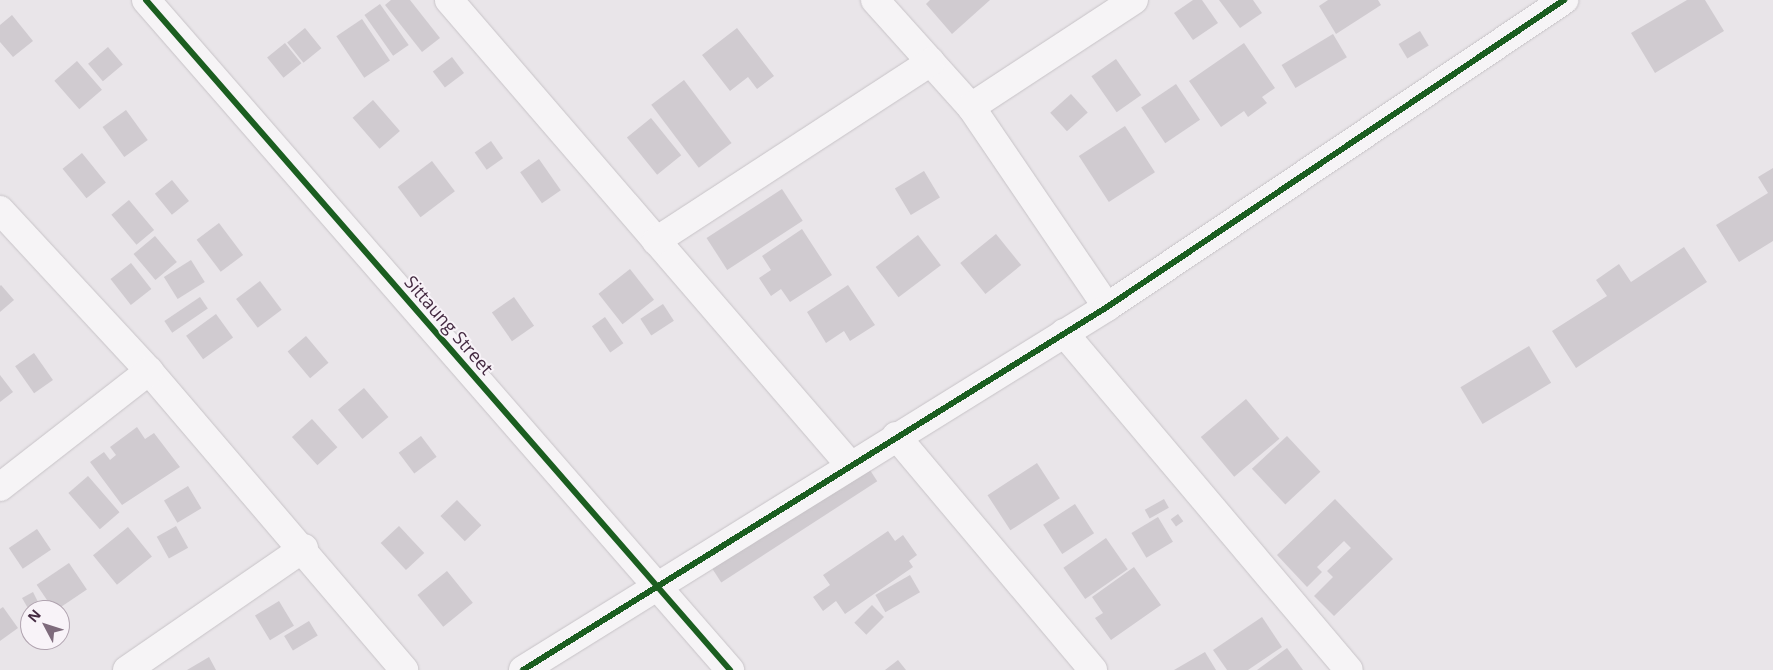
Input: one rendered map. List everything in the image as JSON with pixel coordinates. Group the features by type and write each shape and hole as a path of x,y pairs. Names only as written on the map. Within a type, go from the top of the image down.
{"street":[{"name":"Sittaung Street","path":"146,0 730,670"},
{"path":"449,0 850,464"},
{"path":"875,0 971,107 1107,307"},
{"path":"971,107 1134,0"},
{"path":"523,670 656,584 1107,307 1564,0"},
{"path":"656,240 931,62"},
{"path":"0,210 149,371 304,548 404,670"},
{"path":"1064,333 1349,670"},
{"path":"0,487 149,371"},
{"path":"896,436 1092,670"},
{"path":"127,670 304,548"}],"building":[{"path":"391,0 410,0 440,38 422,52 385,5"},
{"path":"930,0 990,0 952,34 926,4"},
{"path":"1193,0 1202,0 1218,23 1193,40 1174,13"},
{"path":"1219,0 1253,0 1262,13 1240,28"},
{"path":"1328,0 1378,0 1381,5 1336,34 1319,6"},
{"path":"1687,0 1705,0 1724,31 1655,73 1631,33"},
{"path":"380,4 409,45 393,56 364,15"},
{"path":"12,15 33,41 13,57 0,42 0,25"},
{"path":"362,19 390,60 364,78 336,36"},
{"path":"305,28 321,48 303,63 287,42"},
{"path":"737,28 774,76 757,89 748,77 730,91 702,55"},
{"path":"1420,31 1429,46 1407,58 1399,44"},
{"path":"1333,34 1347,57 1295,88 1282,65"},
{"path":"285,43 301,63 283,78 267,57"},
{"path":"1244,43 1275,88 1262,97 1267,103 1248,117 1244,111 1221,127 1189,81"},
{"path":"108,47 123,65 103,81 88,64"},
{"path":"452,57 464,73 445,87 433,71"},
{"path":"1116,59 1141,95 1117,112 1091,76"},
{"path":"77,61 102,90 79,109 54,81"},
{"path":"684,80 732,143 699,168 651,105"},
{"path":"1176,84 1200,120 1165,143 1141,107"},
{"path":"1071,94 1088,113 1067,131 1050,113"},
{"path":"373,100 400,131 380,149 353,118"},
{"path":"126,110 148,140 124,157 103,127"},
{"path":"651,118 681,155 657,175 627,138"},
{"path":"1125,126 1155,172 1109,202 1079,156"},
{"path":"491,141 503,158 487,170 475,152"},
{"path":"82,153 106,183 86,198 63,169"},
{"path":"539,159 561,190 542,203 520,172"},
{"path":"432,161 455,191 421,217 398,187"},
{"path":"1773,168 1773,241 1739,262 1716,225 1768,193 1758,177"},
{"path":"924,171 940,198 911,215 895,189"},
{"path":"172,180 189,201 172,215 155,194"},
{"path":"782,189 803,221 727,270 707,238"},
{"path":"129,200 154,230 136,245 111,215"},
{"path":"219,223 243,255 221,272 197,240"},
{"path":"802,229 832,275 790,302 781,289 771,296 759,278 771,270 762,256"},
{"path":"996,234 1021,265 985,294 960,263"},
{"path":"918,235 941,265 899,297 876,267"},
{"path":"155,236 177,262 155,280 134,254"},
{"path":"1684,247 1707,282 1576,368 1552,331 1607,296 1596,280 1619,264 1631,282"},
{"path":"191,260 205,282 178,299 164,277"},
{"path":"131,263 151,289 131,305 111,279"},
{"path":"630,269 654,300 622,324 598,294"},
{"path":"260,281 282,310 258,328 236,299"},
{"path":"848,285 875,325 850,341 844,331 826,343 807,312"},
{"path":"0,286 14,300 0,312"},
{"path":"200,297 208,309 172,333 164,321"},
{"path":"514,297 534,326 512,341 492,312"},
{"path":"663,304 674,321 651,335 640,319"},
{"path":"216,314 233,337 203,359 186,336"},
{"path":"605,317 623,343 610,352 592,326"},
{"path":"306,336 328,363 310,378 288,351"},
{"path":"1529,346 1551,383 1483,424 1460,387"},
{"path":"34,353 53,380 34,393 15,366"},
{"path":"0,375 13,392 0,402"},
{"path":"364,388 388,417 362,439 338,410"},
{"path":"1246,399 1279,439 1234,477 1201,437"},
{"path":"312,419 337,447 317,465 292,437"},
{"path":"137,427 145,439 154,433 180,467 122,505 90,462 104,452 110,460 116,455 110,447"},
{"path":"421,436 437,457 414,474 399,453"},
{"path":"1287,436 1320,472 1285,505 1252,469"},
{"path":"1037,463 1060,498 1010,530 988,495"},
{"path":"868,467 877,481 721,583 712,568"},
{"path":"88,476 119,512 100,529 68,493"},
{"path":"188,486 201,508 177,523 164,500"},
{"path":"1164,499 1169,508 1150,518 1145,510"},
{"path":"1335,499 1393,559 1334,616 1314,596 1333,577 1327,571 1351,548 1344,541 1317,567 1322,572 1307,587 1277,555"},
{"path":"457,500 481,525 465,541 440,516"},
{"path":"1075,504 1094,533 1062,554 1043,525"},
{"path":"1178,514 1183,521 1176,527 1171,519"},
{"path":"1158,517 1173,542 1146,558 1131,533"},
{"path":"176,526 188,548 169,559 157,537"},
{"path":"399,526 424,553 406,570 381,543"},
{"path":"128,527 152,557 117,585 93,555"},
{"path":"37,529 51,550 23,569 9,548"},
{"path":"888,531 895,541 903,535 917,555 909,561 913,567 845,614 836,601 823,611 813,597 830,585 823,575"},
{"path":"1106,538 1128,569 1085,599 1063,568"},
{"path":"69,563 87,590 70,601 47,600 37,585"},
{"path":"1134,567 1161,605 1111,640 1095,618 1103,613 1092,597"},
{"path":"447,571 473,603 443,627 417,595"},
{"path":"910,575 920,592 885,612 875,595"},
{"path":"33,592 37,600 23,600 22,598"},
{"path":"279,601 294,626 270,640 255,615"},
{"path":"872,605 884,617 866,635 854,623"},
{"path":"3,607 18,628 0,641 0,609"},
{"path":"1262,617 1282,647 1248,670 1227,670 1213,650"},
{"path":"309,621 318,636 293,651 284,636"},
{"path":"1287,648 1303,670 1257,670"},
{"path":"1205,652 1216,670 1174,670"},
{"path":"209,657 216,670 187,670"},
{"path":"898,660 906,670 885,670"}],"cycle path":[{"path":"146,0 730,670"},
{"path":"523,670 1107,307 1564,0"}]}
